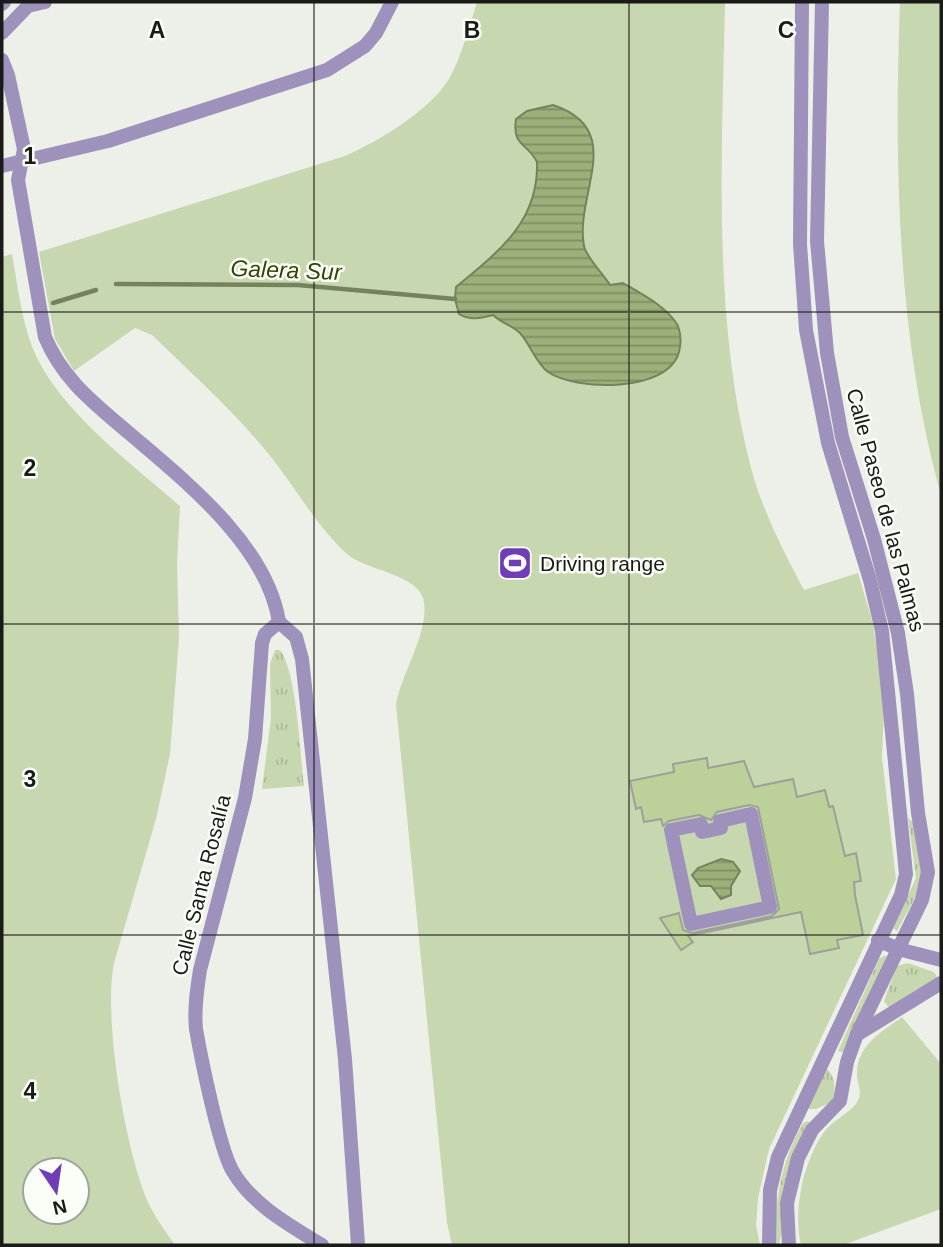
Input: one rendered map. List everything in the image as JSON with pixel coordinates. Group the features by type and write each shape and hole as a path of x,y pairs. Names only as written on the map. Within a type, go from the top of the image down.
{"street":[{"path":"2,33 26,4 45,2"},
{"path":"8,163 108,141 327,70 365,46 376,33 392,2"},
{"name":"Calle Paseo de las Palmas","path":"769,1245 770,1190 778,1157 901,895 906,861 897,810 882,631 870,580 828,443 806,330 800,244 802,2"},
{"name":"Calle Paseo de las Palmas","path":"789,1245 787,1210 794,1170 812,1130 840,1101 847,1062 857,1034 925,891 928,859 918,813 907,694 898,633 880,561 842,437 827,353 817,241 822,2"},
{"path":"2,60 8,75 24,149 8,163"},
{"path":"8,163 18,180 45,337 54,358 76,387 233,529 269,585 279,622 296,637 302,659 345,1059 358,1245"},
{"name":"Calle Santa Rosalía","path":"279,622 265,634 262,643 255,738 246,799 200,970 196,996 196,1028 232,1169 248,1191 273,1214 322,1245"},
{"path":"751,814 771,907 691,924 671,830 701,824 702,832 722,828 720,821 751,814"},
{"path":"878,940 898,950 941,960"},
{"path":"857,1034 941,983"}],"green space":[{"path":"477,2 725,2 722,237 725,295 730,354 751,468 767,515 804,590 858,573 873,624 884,711 882,757 896,879 769,1149 758,1198 756,1225 760,1245 452,1245 447,1223 396,705 423,623 423,598 411,583 355,560 347,554 326,532 280,469 243,425 152,335 135,328 74,371 55,339 39,252 345,156 373,142 416,113 449,79 458,61"},
{"path":"900,2 941,2 941,495 926,436 907,313 899,188"},
{"path":"12,254 29,338 45,372 60,394 98,434 180,506 177,564 179,638 170,754 156,819 114,963 111,987 111,1016 118,1083 131,1149 147,1200 175,1245 2,1245 2,257"},
{"path":"275,650 280,650 290,676 304,786 262,789 271,718 270,664"},
{"path":"908,818 914,823 924,881 897,931 893,928 916,878"},
{"path":"885,955 888,960 845,1053 838,1051 879,959"},
{"path":"908,963 934,972 938,979 889,1008 884,1001 897,966"},
{"path":"902,1017 941,1064 941,1209 843,1245 801,1245 799,1202 810,1157 824,1132 853,1108 858,1100 860,1092 857,1073 861,1054 879,1033"},
{"path":"826,1068 832,1075 834,1084 832,1102 816,1109 804,1109"},
{"path":"803,1123 810,1123 779,1244 775,1243 778,1195 784,1167 795,1138"}],"shaded area":[{"path":"553,105 575,116 588,130 593,147 593,165 583,226 584,246 588,255 610,285 623,283 645,296 668,313 678,326 679,352 671,365 658,375 640,381 599,385 561,378 544,368 514,328 493,315 471,318 459,314 455,299 456,287 501,248 523,219 531,202 536,183 537,162 518,140 516,119 527,111"},
{"path":"721,859 733,862 740,871 731,886 731,895 721,899 711,886 700,886 692,875 698,868"}],"building":[{"path":"707,758 708,768 744,761 754,787 793,779 797,797 825,790 829,807 833,806 845,856 856,853 861,881 854,882 855,895 863,935 837,940 839,948 810,954 801,912 688,936 693,942 681,950 660,918 679,913 683,930 692,933 772,916 779,909 758,807 749,805 717,812 711,820 699,815 669,821 663,826 661,819 644,822 641,807 636,809 630,781 674,772 673,764"}],"waterway":[{"name":"Galera Sur","path":"116,284 298,285 455,299"},
{"name":"Galera Sur","path":"53,303 96,290"}],"place":[{"name":"Driving range","path":"515,563"}]}
